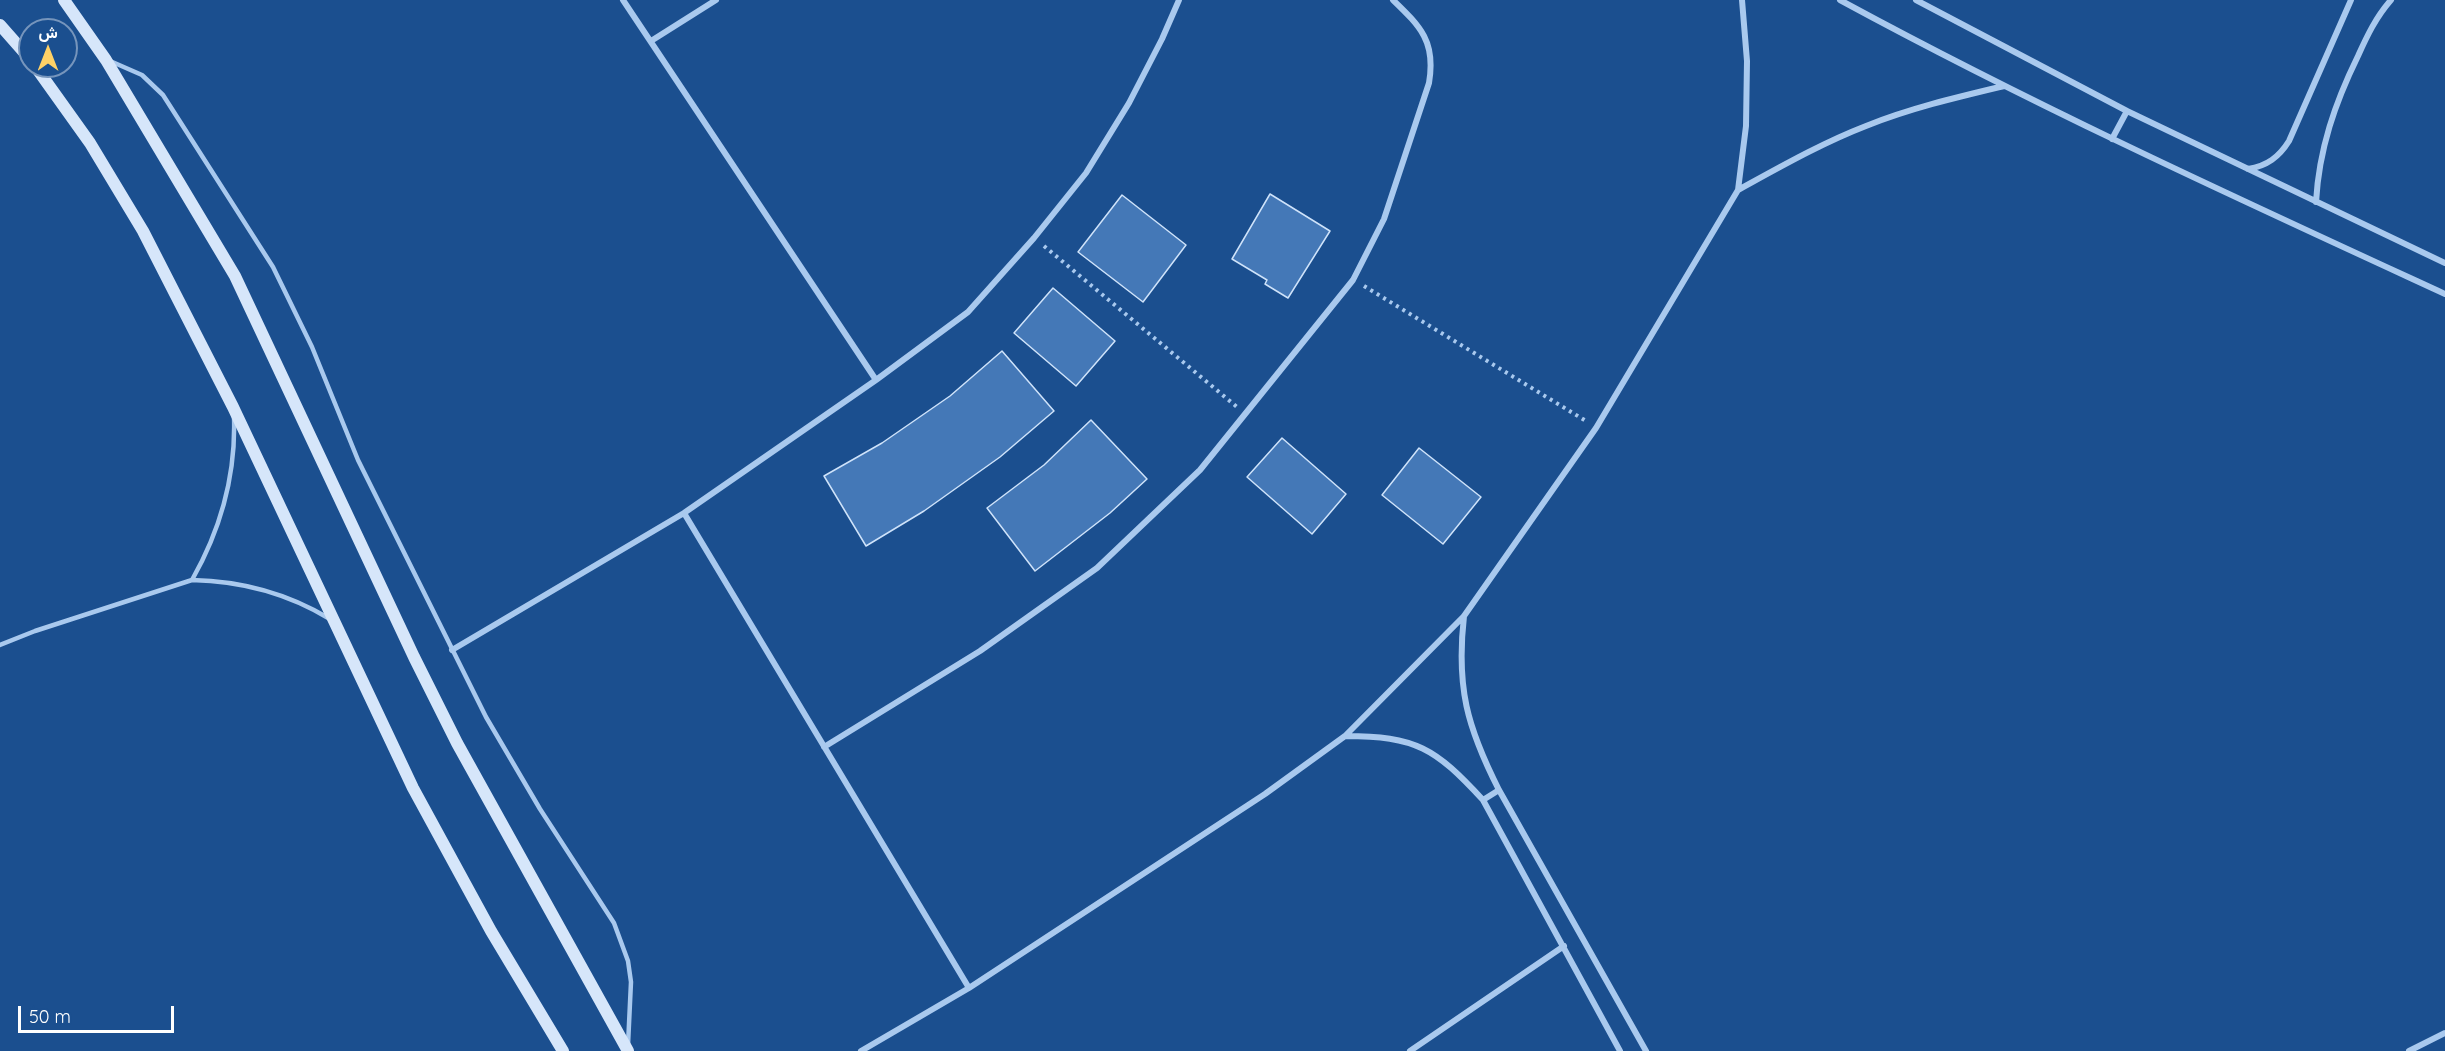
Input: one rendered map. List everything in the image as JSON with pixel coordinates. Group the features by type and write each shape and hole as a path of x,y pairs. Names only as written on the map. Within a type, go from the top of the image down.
{"street":[{"path":"64,0 106,60 235,276 451,732 492,810 628,1051"},
{"path":"623,0 876,380"},
{"path":"651,41 716,0"},
{"path":"452,650 684,513 876,380 968,312 1034,238 1086,173 1129,103 1179,0"},
{"path":"824,747 980,651 1096,568 1200,471 1353,280 1384,219 1429,83 1432,66 1430,47 1424,33 1393,0"},
{"path":"861,1051 969,988 1266,794 1345,735 1464,616 1596,428 1738,190 1746,126 1747,61 1742,0"},
{"path":"1840,0 2112,140 2445,294"},
{"path":"1916,0 2127,111 2445,263"},
{"path":"2247,170 2266,164 2275,158 2289,141 2351,0"},
{"path":"2316,202 2321,158 2334,110 2376,19 2391,0"},
{"path":"0,25 18,45"},
{"path":"44,78 90,143 143,231 233,407 413,788 490,931 563,1051"},
{"path":"1738,190 1801,155 1866,126 1934,102 2004,86"},
{"path":"2112,140 2127,111"},
{"path":"684,513 969,988"},
{"path":"1464,616 1460,650 1462,684 1468,718 1479,750 1499,790 1647,1051"},
{"path":"1345,735 1398,740 1424,747 1455,770 1483,800 1620,1051"},
{"path":"1483,800 1499,790"},
{"path":"1410,1051 1564,946"},
{"path":"2409,1051 2445,1034"}],"lane":[{"path":"106,60 131,68 164,94 273,267 312,348 358,460 452,650 509,759 614,923 622,941 631,981 628,1051"},
{"path":"192,580 214,538 229,488 234,434 233,407"},
{"path":"0,645 35,631 192,580 261,588 312,608 335,622"}],"path":[{"path":"1034,238 1246,414"},
{"path":"1353,280 1596,428"}],"building":[{"path":"1270,194 1330,231 1288,298 1265,284 1267,280 1232,259"},
{"path":"1122,195 1186,245 1143,302 1078,252"},
{"path":"1053,288 1115,341 1076,386 1014,333"},
{"path":"1002,351 1054,411 1000,457 924,511 866,546 824,476 882,443 950,396"},
{"path":"1091,420 1147,479 1110,513 1035,571 987,508 1044,465"},
{"path":"1282,438 1346,494 1312,534 1247,477"},
{"path":"1419,448 1481,497 1443,544 1382,495"}]}
